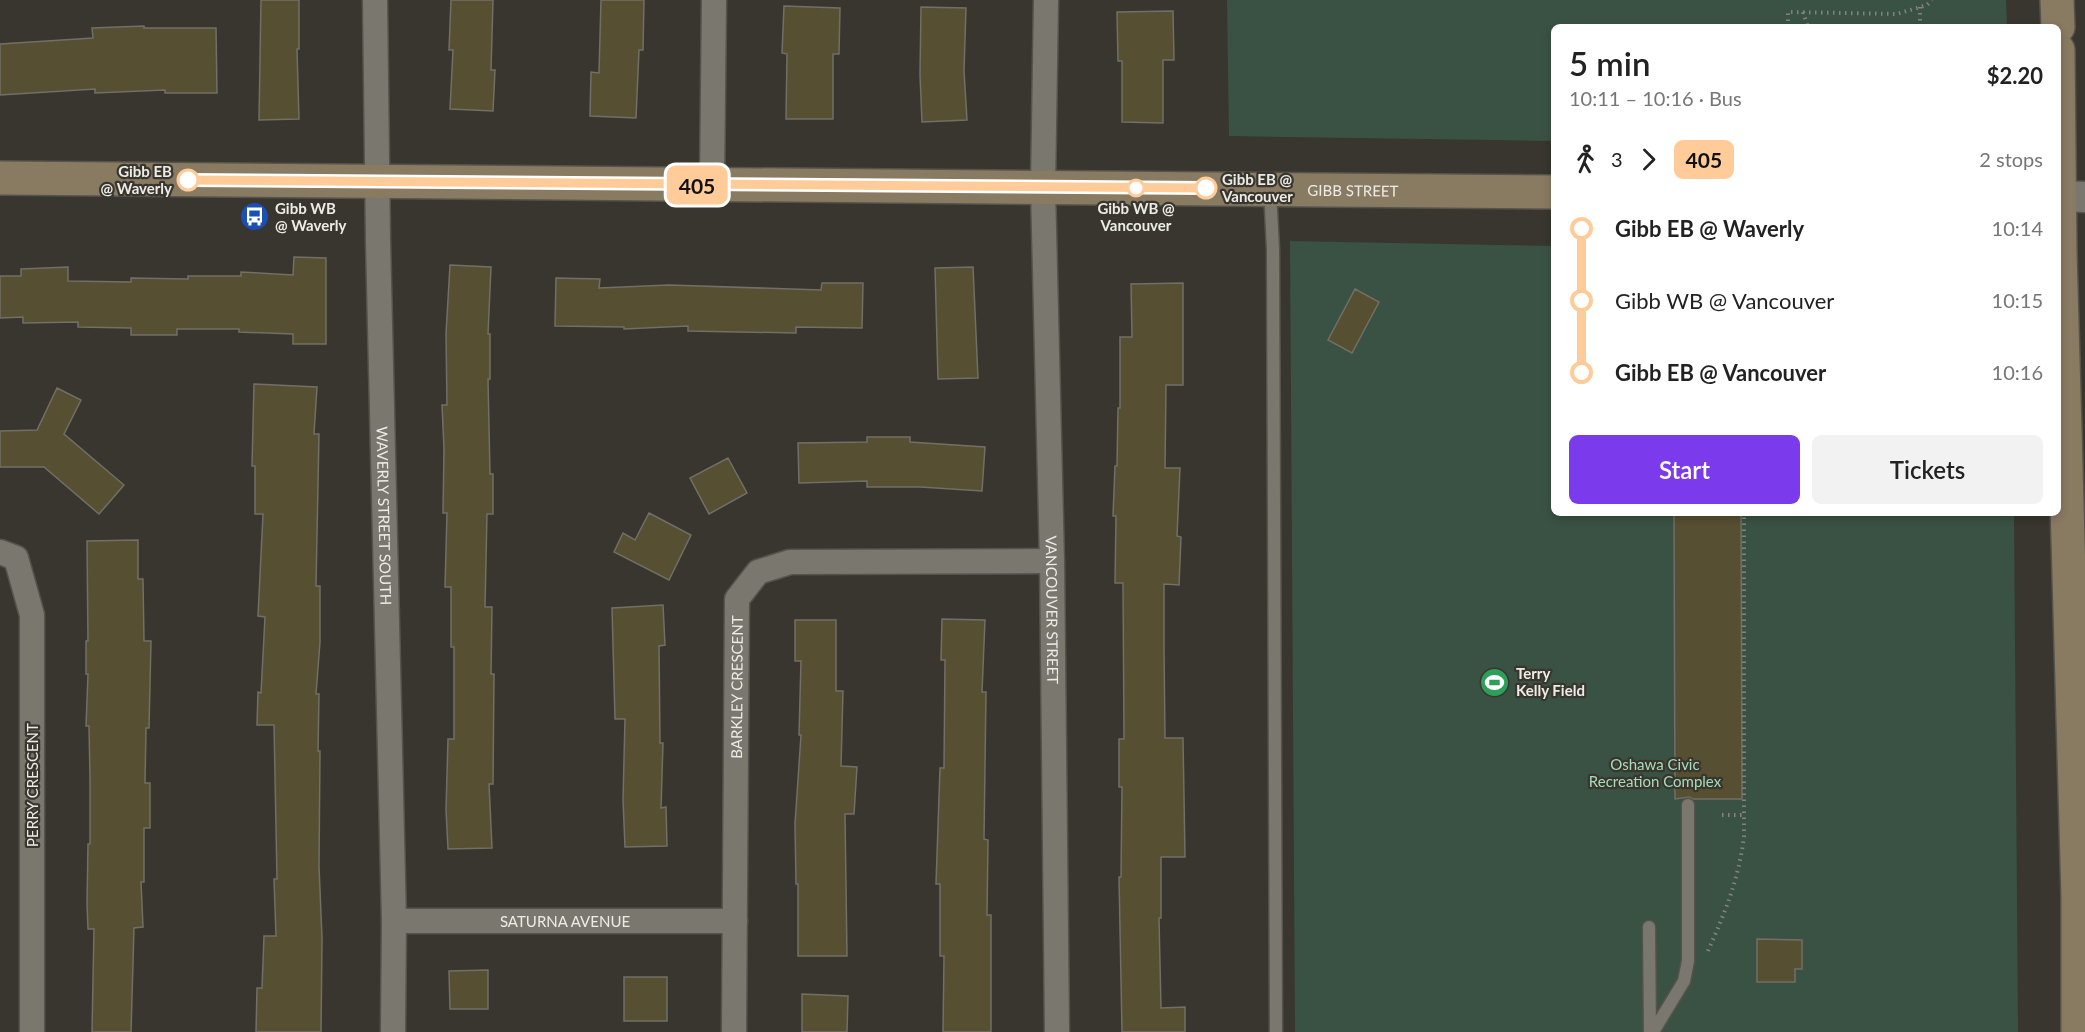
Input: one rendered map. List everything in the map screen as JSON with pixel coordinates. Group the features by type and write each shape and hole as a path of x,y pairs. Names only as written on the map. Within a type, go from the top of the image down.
{"main road":[{"path":"2057,0 2058,24"},
{"path":"2061,94 2068,196 2082,932 2078,1032"},
{"name":"GIBB STREET","path":"0,178 1551,192"}],"street":[{"name":"WAVERLY STREET SOUTH","path":"375,0 394,921 393,1032"},
{"path":"712,185 714,0"},
{"name":"VANCOUVER STREET","path":"1046,0 1043,188 1052,561 1057,1032"},
{"name":"PERRY CRESCENT","path":"0,552 16,558 32,615 32,1032"},
{"name":"BARKLEY CRESCENT","path":"734,1032 737,599 758,572 790,562 1052,561"},
{"name":"SATURNA AVENUE","path":"394,921 735,921"}],"lane":[{"path":"1270,189 1274,249 1276,1032"},
{"path":"1652,1032 1684,981 1688,961 1688,805"},
{"path":"1649,927 1652,1032"}],"path":[{"path":"1788,24 1788,12 1897,14 1927,5 1932,0"},
{"path":"1920,7 1920,24"},
{"path":"1803,12 1807,24"},
{"path":"1705,959 1732,894 1740,866 1744,837 1744,516"},
{"path":"1722,815 1744,815"}],"green space":[{"path":"1227,0 2006,0 2007,24 1551,24 1551,141 1229,136"},
{"name":"Oshawa Civic Recreation Complex","path":"1290,241 1551,246 1551,516 2014,516 2018,1032 1295,1032"}],"building":[{"path":"261,0 299,0 299,49 297,49 299,119 259,120"},
{"path":"451,0 493,0 491,70 495,70 493,111 450,109 453,50 449,50"},
{"path":"601,0 644,0 643,50 639,50 636,118 590,116 591,72 599,73"},
{"path":"784,6 840,8 839,54 833,54 833,119 786,119 787,54 782,53"},
{"path":"921,7 966,8 964,71 967,120 922,122"},
{"path":"1173,11 1174,60 1163,60 1163,123 1122,122 1122,61 1118,61 1117,12"},
{"path":"144,26 144,28 216,28 217,93 165,93 165,90 95,93 95,89 0,95 0,44 93,38 92,28"},
{"path":"294,257 326,258 326,344 293,344 293,334 239,332 239,329 177,329 177,335 131,335 131,328 78,327 78,322 23,323 23,317 0,318 0,276 21,276 21,269 68,267 68,281 131,282 131,278 188,279 188,276 241,276 241,272 293,275"},
{"path":"450,265 491,267 488,334 490,334 490,379 488,379 493,514 487,514 485,607 492,607 491,674 494,674 493,784 489,784 492,848 448,849 446,810 448,739 454,739 454,647 451,647 451,587 445,587 447,513 443,513 442,405 447,405 446,334"},
{"path":"973,267 978,378 938,379 935,268"},
{"path":"556,278 600,279 599,288 669,285 821,290 822,283 863,283 862,328 796,327 796,333 688,331 688,326 624,329 624,327 555,326"},
{"path":"1183,283 1183,385 1166,385 1165,468 1180,468 1177,536 1181,537 1179,585 1164,584 1164,649 1165,738 1183,738 1185,857 1161,857 1161,918 1159,918 1161,1008 1185,1007 1185,1032 1122,1032 1119,877 1121,877 1122,787 1119,787 1119,739 1124,739 1123,583 1115,583 1116,516 1113,516 1118,408 1120,408 1120,337 1132,337 1131,284"},
{"path":"1355,289 1379,302 1352,353 1328,340"},
{"path":"254,384 317,387 314,434 319,434 316,586 320,586 320,642 316,694 319,694 318,751 320,751 321,1032 256,1032 257,988 262,988 264,936 276,936 274,879 277,879 274,725 257,725 265,617 258,616 263,514 255,514 255,466 252,466"},
{"path":"57,388 81,400 64,434 124,485 99,514 44,467 0,467 0,431 37,430"},
{"path":"867,437 910,437 910,442 985,447 982,491 920,487 867,487 867,481 799,483 798,443 867,442"},
{"path":"728,458 747,493 709,514 690,478"},
{"path":"649,513 691,535 669,580 614,552 623,533 635,540"},
{"path":"1674,516 1741,516 1742,799 1693,799 1689,797 1675,799"},
{"path":"138,540 138,579 143,579 144,641 151,641 145,783 150,783 150,828 144,828 144,882 141,882 143,927 134,928 131,1032 92,1032 94,929 88,929 87,904 90,779 89,726 86,726 87,541"},
{"path":"663,605 665,645 659,646 660,743 663,743 661,808 666,807 667,846 625,847 623,800 625,719 615,719 612,608"},
{"path":"942,619 985,620 982,692 986,692 984,839 988,840 987,915 991,915 991,1032 943,1032 944,956 940,956 940,884 936,884 940,768 944,768 945,660 941,660"},
{"path":"795,620 836,620 836,691 843,691 841,766 857,767 854,814 845,814 847,956 798,956 795,824 801,735 799,735 801,661 795,661"},
{"path":"1757,939 1802,940 1802,969 1795,969 1795,982 1757,982"},
{"path":"488,970 488,1009 450,1009 449,971"},
{"path":"624,977 667,977 667,1021 624,1021"},
{"path":"802,994 848,996 847,1032 802,1032"}],"bus line":[{"name":"405","path":"188,180 1206,188"}],"place":[{"name":"Gibb EB @ Waverly","path":"188,180"},
{"name":"Gibb WB @ Vancouver","path":"1136,188"},
{"name":"Gibb EB @ Vancouver","path":"1206,188"},
{"name":"Gibb WB @ Waverly","path":"254,217"},
{"name":"Terry Kelly Field","path":"1495,682"}]}
